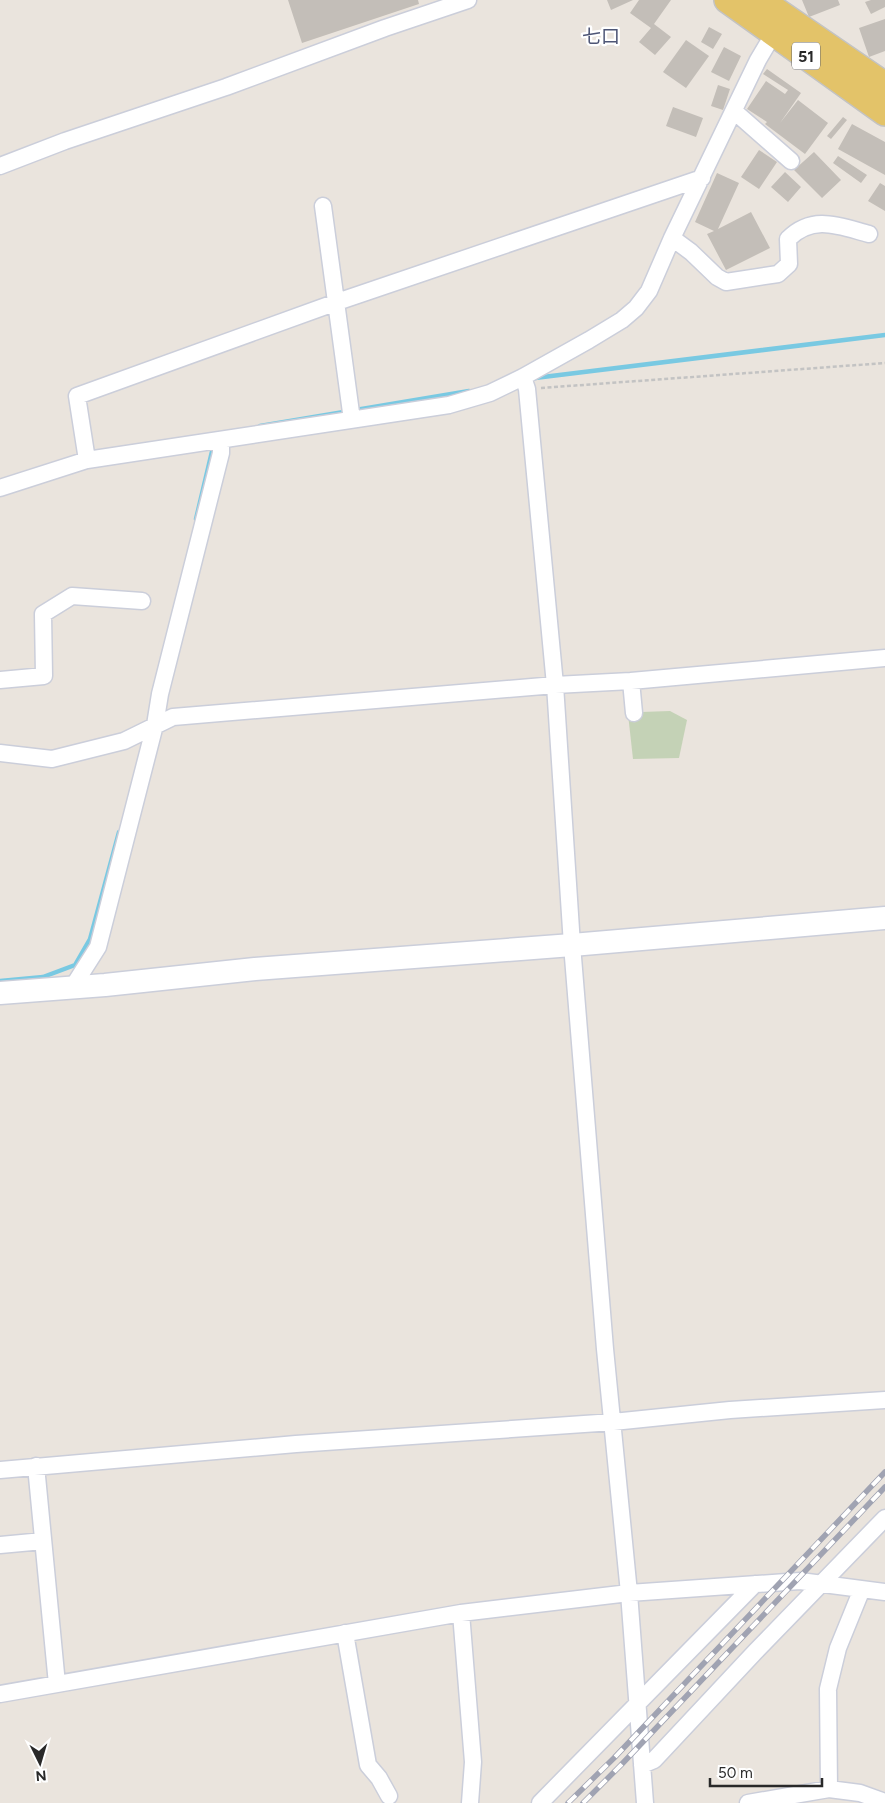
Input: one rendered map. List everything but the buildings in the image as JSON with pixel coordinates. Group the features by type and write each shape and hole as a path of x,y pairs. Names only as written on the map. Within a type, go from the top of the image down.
{"main road":[{"name":"51","path":"727,0 885,113"},
{"name":"51","path":"761,0 885,85"}],"street":[{"path":"0,166 65,141 226,88 384,28 468,0"},
{"path":"0,488 87,460 449,406 525,383 622,320 636,308 649,291 672,238 758,60 774,33"},
{"path":"734,112 791,161"},
{"path":"87,460 77,396 337,302 702,178"},
{"path":"323,206 352,420"},
{"path":"672,238 691,252 717,277 726,282 778,274 789,264 788,239 798,229 816,224 837,225 869,234"},
{"path":"525,383 555,685 572,945 604,1339 629,1593 645,1803"},
{"path":"72,988 98,946 155,725 160,694 221,453 221,441"},
{"path":"0,680 44,676 43,614 72,596 142,601"},
{"path":"0,753 52,759 124,741 173,717 555,685 631,681 885,658"},
{"path":"631,681 634,713"},
{"path":"0,993 72,988 255,968 572,945 885,918"},
{"path":"0,1470 296,1444 613,1422 730,1410 885,1400"},
{"path":"36,1466 57,1684"},
{"path":"642,1765 654,1760 885,1518"},
{"path":"0,1545 44,1542"},
{"path":"0,1694 461,1613 629,1593 800,1582 885,1592"},
{"path":"540,1803 755,1584"},
{"path":"828,1789 828,1689 838,1648 862,1589"},
{"path":"461,1613 473,1762 470,1803"},
{"path":"345,1633 368,1765 379,1778 389,1796"},
{"path":"748,1803 800,1798 828,1789 860,1793 885,1802"}],"path":[{"path":"525,383 885,363"}],"green space":[{"path":"670,711 687,720 679,758 633,759 628,714"}],"waterway":[{"path":"535,378 885,335"},
{"path":"260,426 469,391"},
{"path":"196,519 214,443"},
{"path":"0,981 43,977 75,965 90,939 119,832"}],"railway":[{"path":"568,1803 614,1758 885,1472"},
{"path":"583,1803 885,1487"}],"district":[{"name":"七口","path":"601,36"}]}
